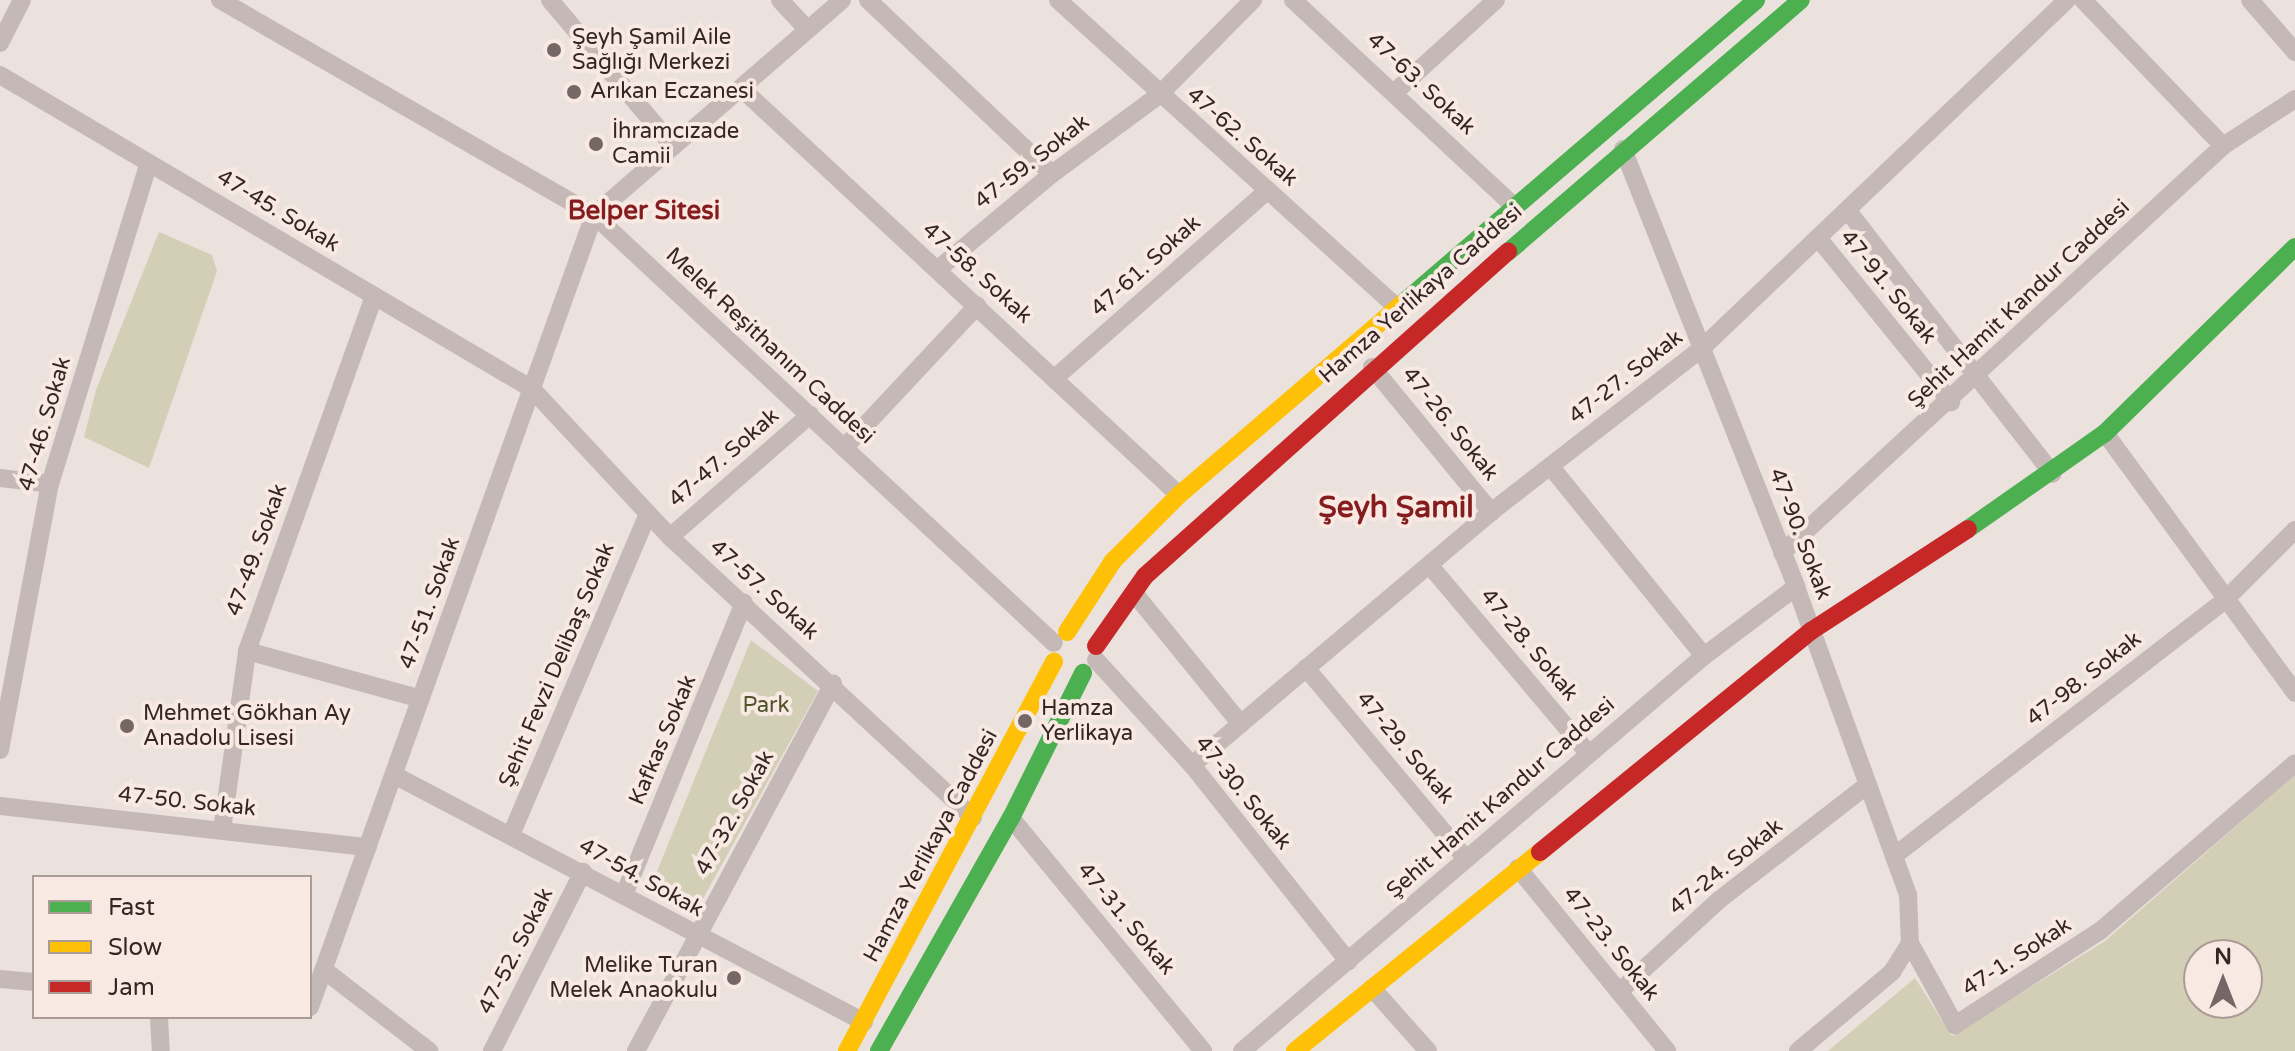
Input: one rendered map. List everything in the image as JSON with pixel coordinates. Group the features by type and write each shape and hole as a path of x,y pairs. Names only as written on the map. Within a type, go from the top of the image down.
{"street":[{"path":"0,43 22,0"},
{"name":"Melek Reşithanım Caddesi","path":"220,0 594,215 1058,646"},
{"path":"550,0 672,145"},
{"path":"780,0 806,28"},
{"path":"594,215 672,145 742,89 806,28 842,0"},
{"path":"868,0 1052,174"},
{"name":"47-62. Sokak","path":"1058,0 1159,95 1396,306"},
{"name":"47-59. Sokak","path":"937,270 1052,174 1159,95 1253,0"},
{"name":"47-63. Sokak","path":"1293,0 1396,91 1514,206"},
{"path":"1396,91 1496,0"},
{"name":"Hamza Yerlikaya Caddesi","path":"847,1051 973,818 1058,646 1113,561 1179,495 1756,0"},
{"name":"Hamza Yerlikaya Caddesi","path":"879,1051 1011,818 1091,660 1145,576 1372,367 1623,149 1801,0"},
{"name":"47-27. Sokak","path":"1192,765 1431,567 1491,512 1701,349 2067,0"},
{"path":"2083,0 2223,146"},
{"path":"2250,0 2295,52"},
{"name":"47-45. Sokak","path":"0,75 532,389"},
{"name":"47-58. Sokak","path":"742,89 1056,377 1179,495"},
{"name":"Şehit Hamit Kandur Caddesi","path":"1782,553 1951,402 2223,146 2295,99"},
{"name":"47-90. Sokak","path":"1623,149 1796,587 1908,894 1910,943"},
{"name":"47-46. Sokak","path":"0,750 2,724 50,484 149,163"},
{"name":"47-61. Sokak","path":"1056,377 1267,191"},
{"name":"47-91. Sokak","path":"1848,211 2053,474"},
{"name":"47-51. Sokak","path":"312,1002 594,215"},
{"name":"47-91. Sokak","path":"1819,239 1951,402"},
{"path":"1295,1051 1811,631 2053,474 2105,433 2295,247"},
{"name":"47-49. Sokak","path":"222,830 247,651 374,296"},
{"path":"844,448 977,306"},
{"name":"47-26. Sokak","path":"1372,367 1491,512"},
{"name":"47-57. Sokak","path":"532,389 670,537 833,684 973,818"},
{"name":"47-47. Sokak","path":"670,537 810,415"},
{"path":"2105,433 2295,693"},
{"path":"1551,467 1704,656"},
{"path":"0,478 50,484"},
{"name":"Şehit Fevzi Delibaş Sokak","path":"511,835 648,514"},
{"name":"47-98. Sokak","path":"1894,856 2226,599 2295,530"},
{"name":"47-28. Sokak","path":"1431,567 1589,754"},
{"name":"Şehit Hamit Kandur Caddesi","path":"1242,1051 1704,656 1796,587"},
{"name":"47-30. Sokak","path":"1134,593 1241,724"},
{"name":"Kafkas Sokak","path":"624,895 744,603"},
{"path":"1083,632 1091,660 1066,673 1058,646 1083,632"},
{"path":"247,651 421,699"},
{"name":"47-30. Sokak","path":"1091,660 1192,765 1348,961"},
{"name":"47-29. Sokak","path":"1306,668 1466,859"},
{"name":"47-32. Sokak","path":"636,1051 695,935 833,684"},
{"name":"47-1. Sokak","path":"1910,943 1955,1025 2100,931 2295,763"},
{"name":"47-54. Sokak","path":"394,775 864,1022"},
{"name":"47-24. Sokak","path":"1619,992 1719,900 1867,785"},
{"name":"47-50. Sokak","path":"0,806 368,847"},
{"name":"47-31. Sokak","path":"1011,818 1203,1051"},
{"name":"47-23. Sokak","path":"1518,868 1667,1051"},
{"name":"47-52. Sokak","path":"492,1051 583,872"},
{"path":"1798,1051 1892,972 1910,943"},
{"path":"324,970 429,1051"},
{"path":"0,979 32,982"},
{"path":"1372,988 1428,1051"},
{"path":"159,1019 161,1051"}],"green space":[{"path":"159,232 212,255 217,271 149,468 84,437 96,390"},
{"name":"Park","path":"751,640 818,691 695,913 649,891"},
{"path":"2295,775 2295,1051 1828,1051 1915,978 1952,1036 2105,941"}],"traffic: fast":[{"path":"1403,303 1756,0"},
{"path":"1508,252 1801,0"},
{"path":"1968,529 2105,433 2295,247"},
{"path":"879,1051 1011,818 1083,673"}],"traffic: slow":[{"path":"1067,632 1113,561 1179,495 1403,303"},
{"path":"847,1051 1054,662"},
{"path":"1295,1051 1540,852"}],"traffic: jam":[{"path":"1096,646 1145,576 1508,252"},
{"path":"1540,852 1811,631 1968,529"}],"place":[{"name":"Şeyh Şamil Aile Sağlığı Merkezi","path":"554,50"},
{"name":"Arıkan Eczanesi","path":"574,92"},
{"name":"İhramcızade Camii","path":"596,144"},
{"name":"Hamza Yerlikaya","path":"1025,721"},
{"name":"Mehmet Gökhan Ay Anadolu Lisesi","path":"127,726"},
{"name":"Melike Turan Melek Anaokulu","path":"734,978"}],"district":[{"name":"Belper Sitesi","path":"644,211"},
{"name":"Şeyh Şamil","path":"1396,508"}]}
